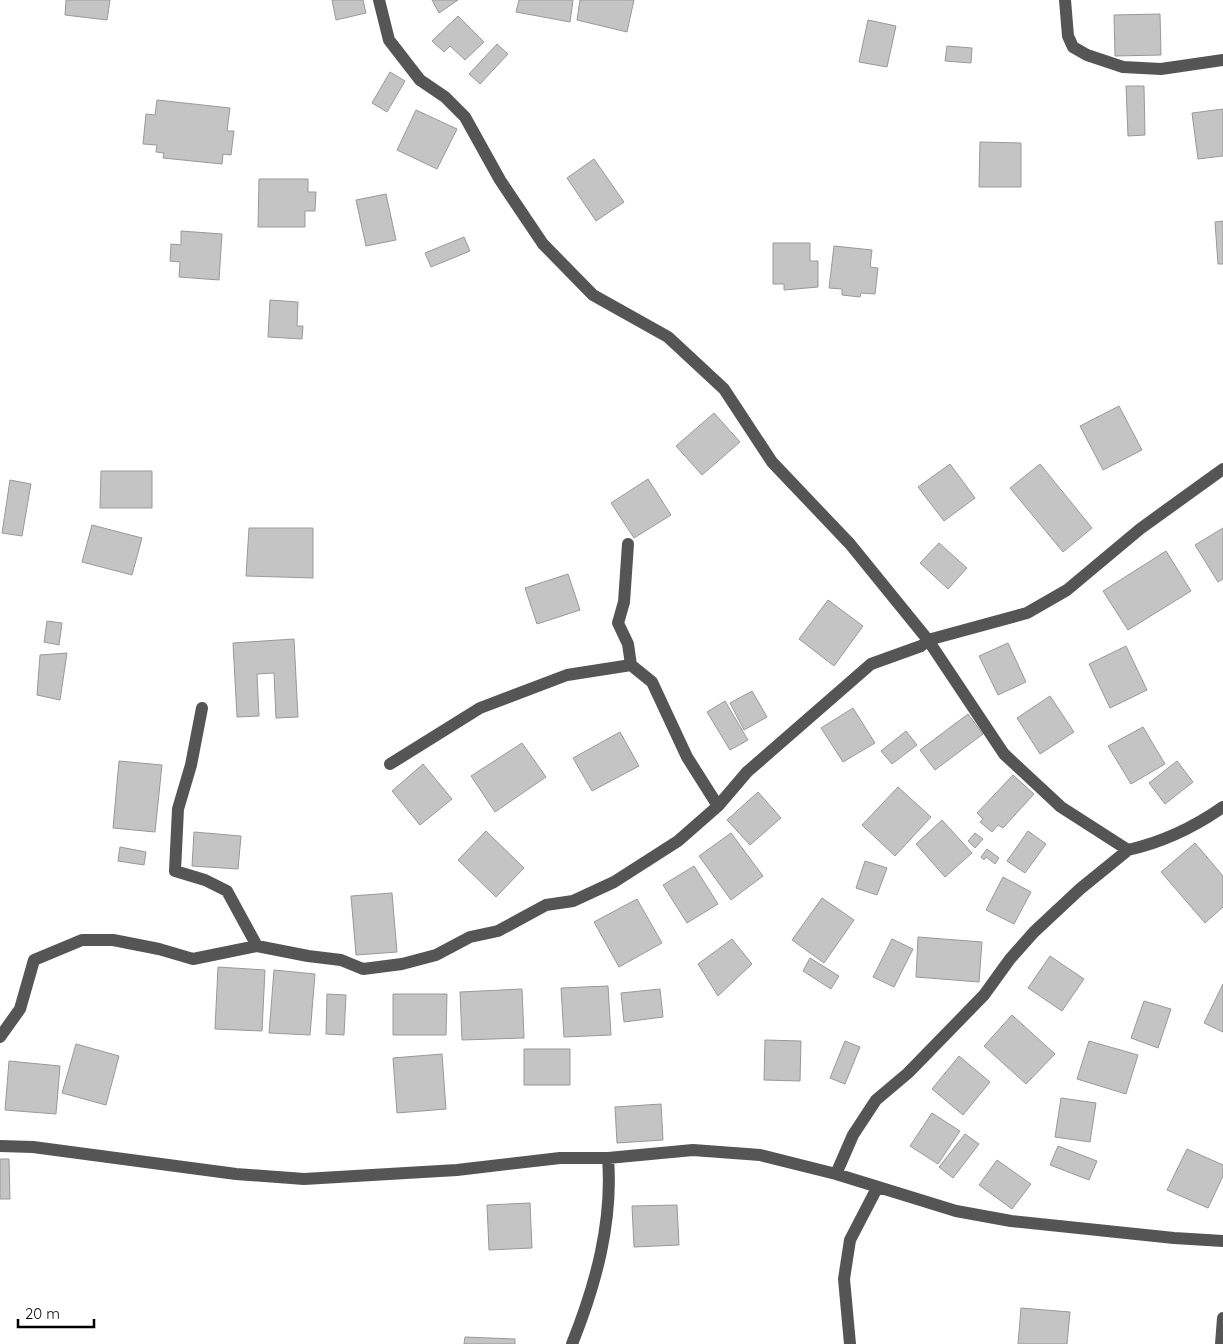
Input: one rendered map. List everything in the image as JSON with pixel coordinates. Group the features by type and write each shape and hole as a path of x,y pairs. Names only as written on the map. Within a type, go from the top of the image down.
{"street":[{"path":"379,0 389,40 420,80 445,97 465,117 500,180 543,244 593,295 668,337 724,390 772,462 850,544 928,640 1004,754 1060,807 1128,850"},
{"path":"1065,0 1068,36 1073,47 1087,55 1123,67 1160,69 1223,60"},
{"path":"0,1037 20,1009 34,960 82,940 113,940 193,959 257,946 341,960 362,969 402,964 436,955 470,937 498,931 546,905 573,901 614,882 678,842 718,806 747,772 871,664 921,646 928,640 1027,612 1067,590 1147,524 1223,469"},
{"path":"628,544 624,602 618,623 628,644 632,665 652,682 686,757 718,806"},
{"path":"390,764 480,708 567,675 632,665"},
{"path":"202,708 178,809 175,871 205,880 227,891 257,946"},
{"path":"836,1174 853,1135 876,1100 908,1072 984,995 1010,959 1034,932 1080,889 1128,850 1157,844 1196,826 1223,807"},
{"path":"0,1146 33,1147 236,1174 304,1179 457,1170 560,1158 608,1158 693,1150 760,1155 836,1174 877,1188 956,1210 1010,1221 1174,1238 1223,1241"},
{"path":"572,1344 590,1300 609,1213 608,1158"},
{"path":"850,1344 844,1279 850,1240 877,1188"},
{"path":"1221,1344 1223,1318"}],"building":[{"path":"66,0 110,0 107,20 65,15"},
{"path":"332,0 363,0 366,13 336,20"},
{"path":"432,0 458,0 439,13"},
{"path":"519,0 573,0 570,22 516,12"},
{"path":"580,0 634,0 627,32 577,20"},
{"path":"1160,14 1161,55 1115,56 1114,15"},
{"path":"458,16 484,42 465,60 450,46 444,52 432,41"},
{"path":"868,20 896,26 887,67 859,62"},
{"path":"497,44 508,54 480,84 469,74"},
{"path":"947,46 972,48 971,63 945,61"},
{"path":"390,72 405,81 387,112 372,103"},
{"path":"1126,86 1144,86 1145,135 1128,136"},
{"path":"157,100 230,108 227,131 234,131 231,155 223,154 222,164 163,158 164,153 156,152 157,145 143,144 146,114 155,115"},
{"path":"1223,109 1223,156 1198,159 1192,113"},
{"path":"416,110 457,129 437,169 397,150"},
{"path":"980,142 1021,143 1021,187 979,187"},
{"path":"594,159 624,202 596,221 567,178"},
{"path":"259,179 308,179 308,192 316,192 315,211 305,211 305,227 258,227"},
{"path":"386,194 396,240 366,246 356,200"},
{"path":"1223,221 1223,264 1218,264 1215,222"},
{"path":"181,231 222,234 219,280 179,277 180,262 170,261 171,244 181,245"},
{"path":"464,237 470,251 431,267 425,253"},
{"path":"773,243 810,243 810,261 818,261 818,287 784,290 784,284 773,284"},
{"path":"834,246 872,250 870,267 878,268 875,294 861,293 860,297 842,295 842,289 829,288"},
{"path":"270,300 298,302 297,326 303,326 302,339 268,337"},
{"path":"1119,406 1142,450 1103,470 1080,426"},
{"path":"714,413 740,442 702,475 676,446"},
{"path":"950,464 975,498 944,521 918,487"},
{"path":"1040,464 1092,528 1063,552 1010,488"},
{"path":"101,471 152,471 152,508 100,508"},
{"path":"648,479 671,515 634,538 611,503"},
{"path":"10,480 31,484 22,536 2,533"},
{"path":"92,525 142,538 132,575 82,562"},
{"path":"249,528 313,528 313,578 246,576"},
{"path":"1223,528 1223,579 1218,582 1195,545"},
{"path":"939,543 967,568 948,589 920,563"},
{"path":"1166,551 1191,591 1128,630 1103,591"},
{"path":"568,574 580,610 537,624 525,588"},
{"path":"828,600 863,626 834,666 799,639"},
{"path":"47,621 62,623 59,645 44,642"},
{"path":"294,639 298,717 276,718 274,673 257,674 259,716 237,717 233,643"},
{"path":"1008,643 1026,682 998,695 979,656"},
{"path":"1126,646 1147,690 1110,708 1089,664"},
{"path":"67,653 60,700 37,695 40,655"},
{"path":"752,691 767,717 744,730 730,703"},
{"path":"1050,696 1074,732 1040,754 1017,718"},
{"path":"725,701 748,740 730,750 707,712"},
{"path":"853,708 875,743 843,762 821,728"},
{"path":"968,714 983,734 935,770 920,750"},
{"path":"1143,727 1165,764 1131,784 1108,746"},
{"path":"906,731 917,745 892,764 881,751"},
{"path":"620,732 639,766 592,791 573,758"},
{"path":"522,743 546,777 495,812 471,776"},
{"path":"119,761 162,765 155,832 113,828"},
{"path":"1177,761 1193,782 1165,804 1149,783"},
{"path":"423,764 452,799 420,825 392,791"},
{"path":"1013,775 1034,794 1003,828 998,825 992,832 980,822 983,819 977,813"},
{"path":"898,787 931,817 895,856 862,825"},
{"path":"758,792 781,818 750,845 727,820"},
{"path":"942,820 972,853 945,877 916,844"},
{"path":"486,831 524,868 496,897 458,860"},
{"path":"1028,831 1046,844 1025,873 1007,861"},
{"path":"194,832 241,836 238,869 192,866"},
{"path":"731,833 763,876 731,900 699,856"},
{"path":"975,833 983,839 975,848 968,841"},
{"path":"1195,843 1223,876 1223,907 1205,923 1161,872"},
{"path":"120,847 146,852 144,865 118,861"},
{"path":"987,849 999,858 995,864 986,857 984,860 981,857"},
{"path":"865,861 887,868 877,895 856,888"},
{"path":"694,866 718,904 687,923 663,885"},
{"path":"1003,877 1031,892 1014,924 986,910"},
{"path":"392,893 397,952 356,955 351,896"},
{"path":"822,898 854,920 824,963 792,940"},
{"path":"637,899 662,943 619,967 594,922"},
{"path":"918,937 982,942 979,982 916,977"},
{"path":"732,939 752,964 718,996 698,964"},
{"path":"892,939 913,949 894,987 873,977"},
{"path":"1050,956 1084,979 1062,1011 1028,988"},
{"path":"810,958 839,976 831,989 803,971"},
{"path":"218,967 265,970 262,1031 215,1029"},
{"path":"274,970 315,974 310,1035 269,1033"},
{"path":"1223,984 1223,1032 1204,1023"},
{"path":"608,986 611,1035 564,1037 561,988"},
{"path":"522,989 524,1038 462,1040 460,992"},
{"path":"660,989 663,1017 624,1022 621,993"},
{"path":"327,994 346,995 344,1035 326,1034"},
{"path":"393,994 447,994 446,1035 393,1035"},
{"path":"1144,1001 1171,1009 1158,1048 1131,1038"},
{"path":"1012,1015 1055,1054 1026,1084 984,1046"},
{"path":"765,1040 801,1041 800,1081 764,1080"},
{"path":"845,1041 860,1047 845,1084 830,1078"},
{"path":"1089,1041 1138,1055 1126,1094 1077,1079"},
{"path":"76,1044 119,1056 106,1105 62,1093"},
{"path":"524,1049 570,1049 570,1085 524,1085"},
{"path":"442,1054 446,1109 397,1113 393,1058"},
{"path":"959,1056 990,1082 963,1115 932,1089"},
{"path":"9,1061 60,1066 56,1114 5,1110"},
{"path":"1061,1098 1096,1103 1090,1142 1055,1137"},
{"path":"661,1104 663,1140 617,1143 615,1107"},
{"path":"932,1113 960,1131 938,1164 910,1146"},
{"path":"965,1134 979,1144 953,1178 939,1167"},
{"path":"1058,1146 1097,1161 1089,1180 1050,1165"},
{"path":"1187,1149 1223,1165 1223,1176 1208,1208 1167,1190"},
{"path":"0,1159 9,1159 10,1199 0,1199"},
{"path":"997,1160 1031,1184 1012,1209 979,1185"},
{"path":"530,1203 532,1248 489,1250 487,1205"},
{"path":"677,1205 679,1245 634,1247 632,1206"},
{"path":"1021,1308 1070,1312 1067,1344 1018,1344"},
{"path":"465,1337 515,1339 515,1344 464,1344"}]}
